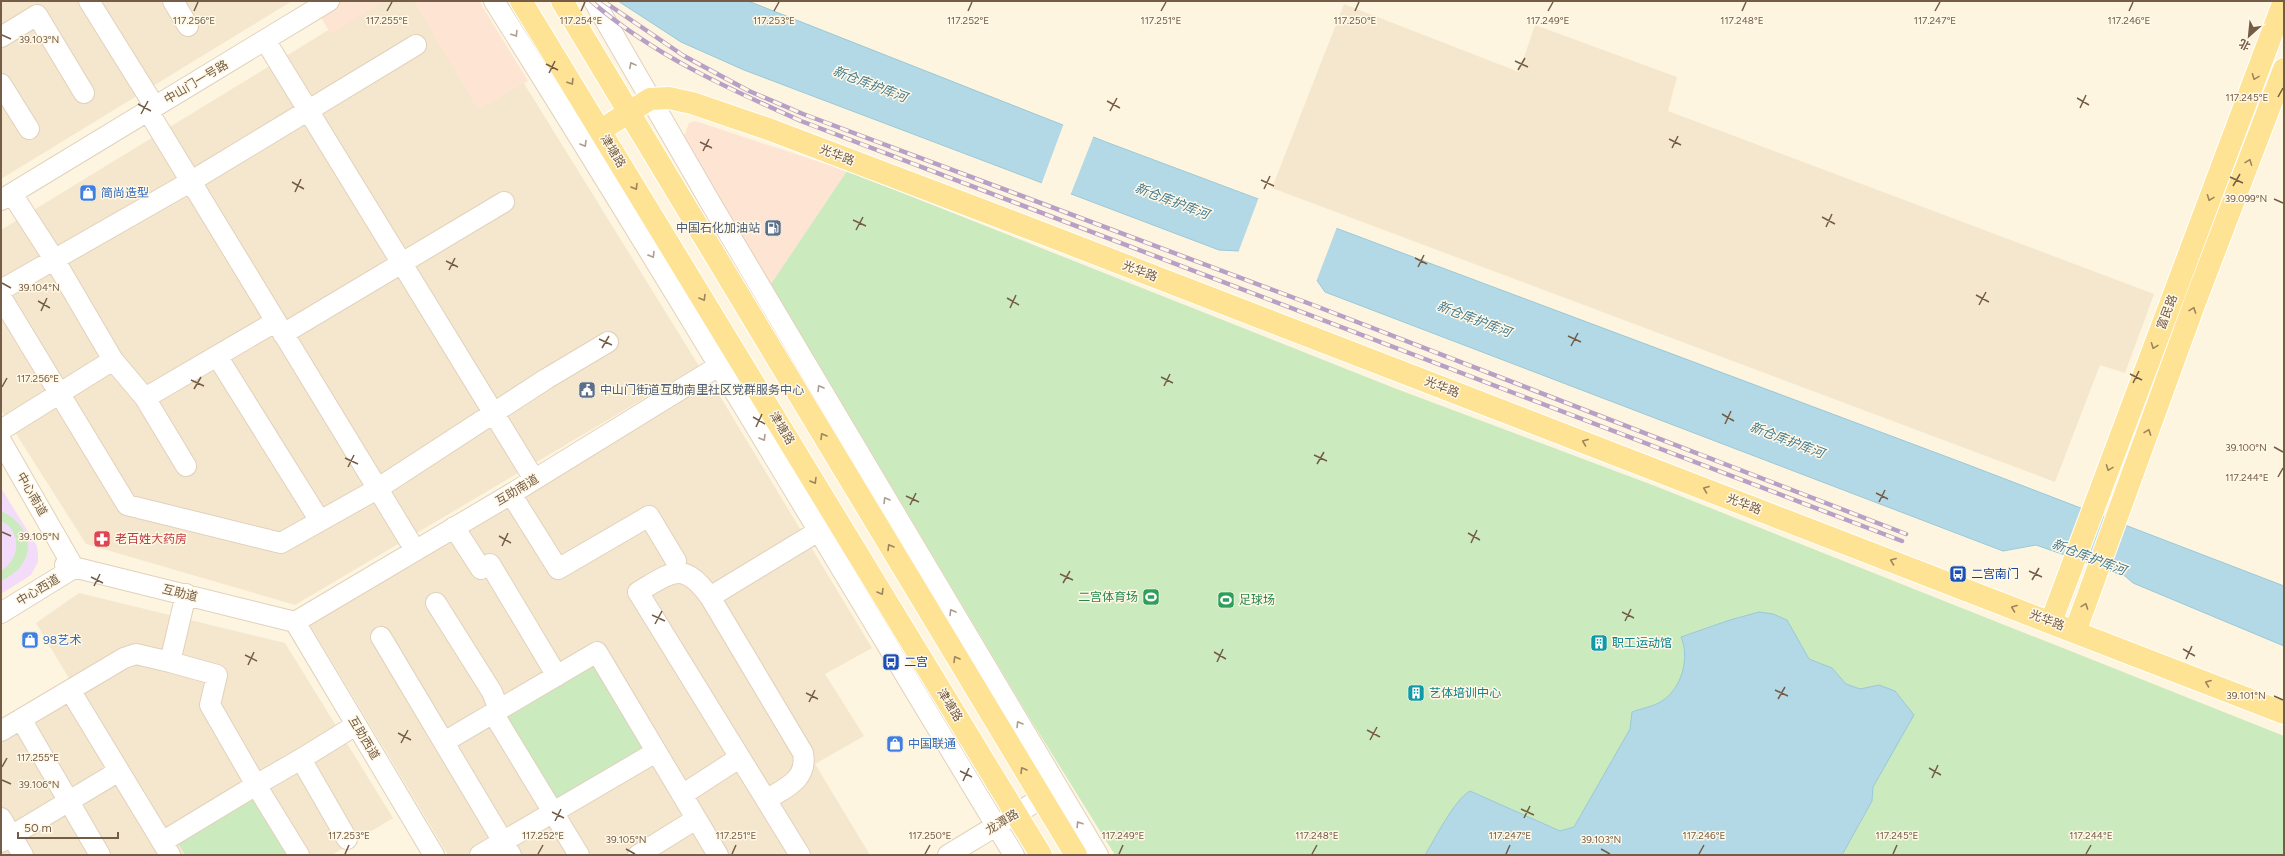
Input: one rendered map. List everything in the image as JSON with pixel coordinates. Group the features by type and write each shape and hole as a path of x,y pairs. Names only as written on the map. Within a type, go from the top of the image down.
{"main road":[{"name":"津塘路","path":"521,1 601,130 728,360 838,520 1041,855"},
{"path":"562,1 628,112 1050,796 1076,855"},
{"name":"富民路","path":"2051,622 2284,1"},
{"name":"富民路","path":"2075,632 2195,302 2284,69"},
{"name":"光华路","path":"601,130 650,99 670,98 692,103 771,130 2284,713"}],"street":[{"path":"89,1 151,109 190,182 415,550"},
{"path":"173,1 188,26"},
{"path":"494,1 578,134 728,360 818,531 1014,855"},
{"path":"594,1 1050,796 1098,855"},
{"name":"中山门一号路","path":"5,195 151,109 323,3"},
{"path":"1,37 36,15 84,94"},
{"path":"265,40 534,479"},
{"path":"1,290 190,182 416,45"},
{"path":"1,84 30,130"},
{"path":"5,195 54,259 113,360 145,398 186,466"},
{"path":"145,398 216,356 279,328 403,264 504,202"},
{"path":"1,296 128,505 281,543 377,489 494,413 608,342"},
{"path":"216,356 320,521"},
{"path":"1,430 113,360"},
{"name":"互助南道","path":"295,622 510,494 728,360"},
{"name":"中心南道","path":"1,441 70,566"},
{"name":"中心南道","path":"1,455 70,566"},
{"path":"510,494 558,570 649,516 676,561"},
{"path":"710,597 838,520"},
{"path":"454,527 481,569 490,564 557,676"},
{"name":"互助道","path":"70,566 295,622"},
{"name":"中心西道","path":"1,604 70,566"},
{"name":"中心西道","path":"1,613 70,566"},
{"path":"766,800 796,782 804,768 803,753 710,597 698,580 685,574 672,572 638,592 739,758 800,855"},
{"path":"170,662 186,594"},
{"path":"436,603 492,692 496,712 552,813 579,855"},
{"name":"互助西道","path":"295,622 434,855"},
{"path":"381,637 507,848"},
{"path":"444,742 597,652 718,855"},
{"path":"1,731 131,655 143,655 217,675 210,705 256,785 299,855"},
{"path":"70,690 166,848 256,785 356,725"},
{"path":"21,719 100,855"},
{"path":"480,855 507,848 552,813 656,752"},
{"path":"682,795 739,758"},
{"path":"300,759 347,839"},
{"path":"6,839 119,771"},
{"name":"龙潭路","path":"952,855 1050,796"},
{"path":"1,818 6,839 23,855"},
{"path":"638,855 696,819"}],"shaded area":[{"path":"1,1 292,1 1,179"},
{"path":"311,1 384,1 331,34"},
{"path":"376,1 473,1 699,366 295,605 86,544 1,410 1,230"},
{"path":"414,1 479,1 528,81 478,110"},
{"path":"1344,4 1519,72 1535,25 1677,77 1668,111 2154,294 2125,373 2100,365 2055,482 1272,188"},
{"name":"中国石化加油站","path":"695,121 847,171 771,284 684,137 689,123"},
{"path":"709,378 872,648 825,674 864,736 815,764 870,855 448,855 310,625"},
{"path":"1,488 37,546 38,562 31,575 1,594"},
{"path":"79,593 285,643 393,818 332,855 1,855 1,727 73,685 36,623"}],"green space":[{"path":"847,171 1394,388 1655,486 2284,736 2284,855 1115,855 1026,712 771,284"},
{"path":"1,511 9,515 21,527 28,542 28,550 26,558 21,566 12,575 1,581 1,571 12,560 15,553 16,538 8,526 1,521"},
{"path":"593,661 646,749 553,806 500,717"},
{"path":"255,795 290,855 185,855 177,841"}],"water":[{"name":"新仓库护库河","path":"618,1 748,1 1106,142 1966,464 2284,586 2284,646 2133,583 2125,576 2036,545 2003,551 1325,292 1316,279 1239,251 1219,250 744,70 681,42"},
{"path":"1759,612 1773,614 1787,620 1809,659 1832,668 1846,684 1860,689 1879,685 1895,691 1914,715 1873,787 1872,801 1842,855 1425,855 1451,811 1470,791 1560,831 1574,827 1630,729 1632,712 1659,703 1669,695 1679,681 1685,654 1681,637 1730,620"}],"pier":[{"path":"1064,123 1094,135 1070,196 1041,185"},
{"path":"1259,197 1337,227 1316,282 1238,253"}],"railway":[{"path":"591,1 640,38 665,54 718,83 801,121 1902,541"},
{"path":"603,1 684,56 749,91 803,114 1313,305 1906,534"}],"place":[{"name":"简尚造型","path":"88,193"},
{"name":"中国石化加油站","path":"773,228"},
{"name":"中山门街道互助南里社区党群服务中心","path":"587,390"},
{"name":"老百姓大药房","path":"102,539"},
{"name":"二宫南门","path":"1958,574"},
{"name":"二宫体育场","path":"1151,597"},
{"name":"足球场","path":"1226,600"},
{"name":"98艺术","path":"30,640"},
{"name":"职工运动馆","path":"1599,643"},
{"name":"二宫","path":"891,662"},
{"name":"艺体培训中心","path":"1416,693"},
{"name":"中国联通","path":"895,744"}]}
